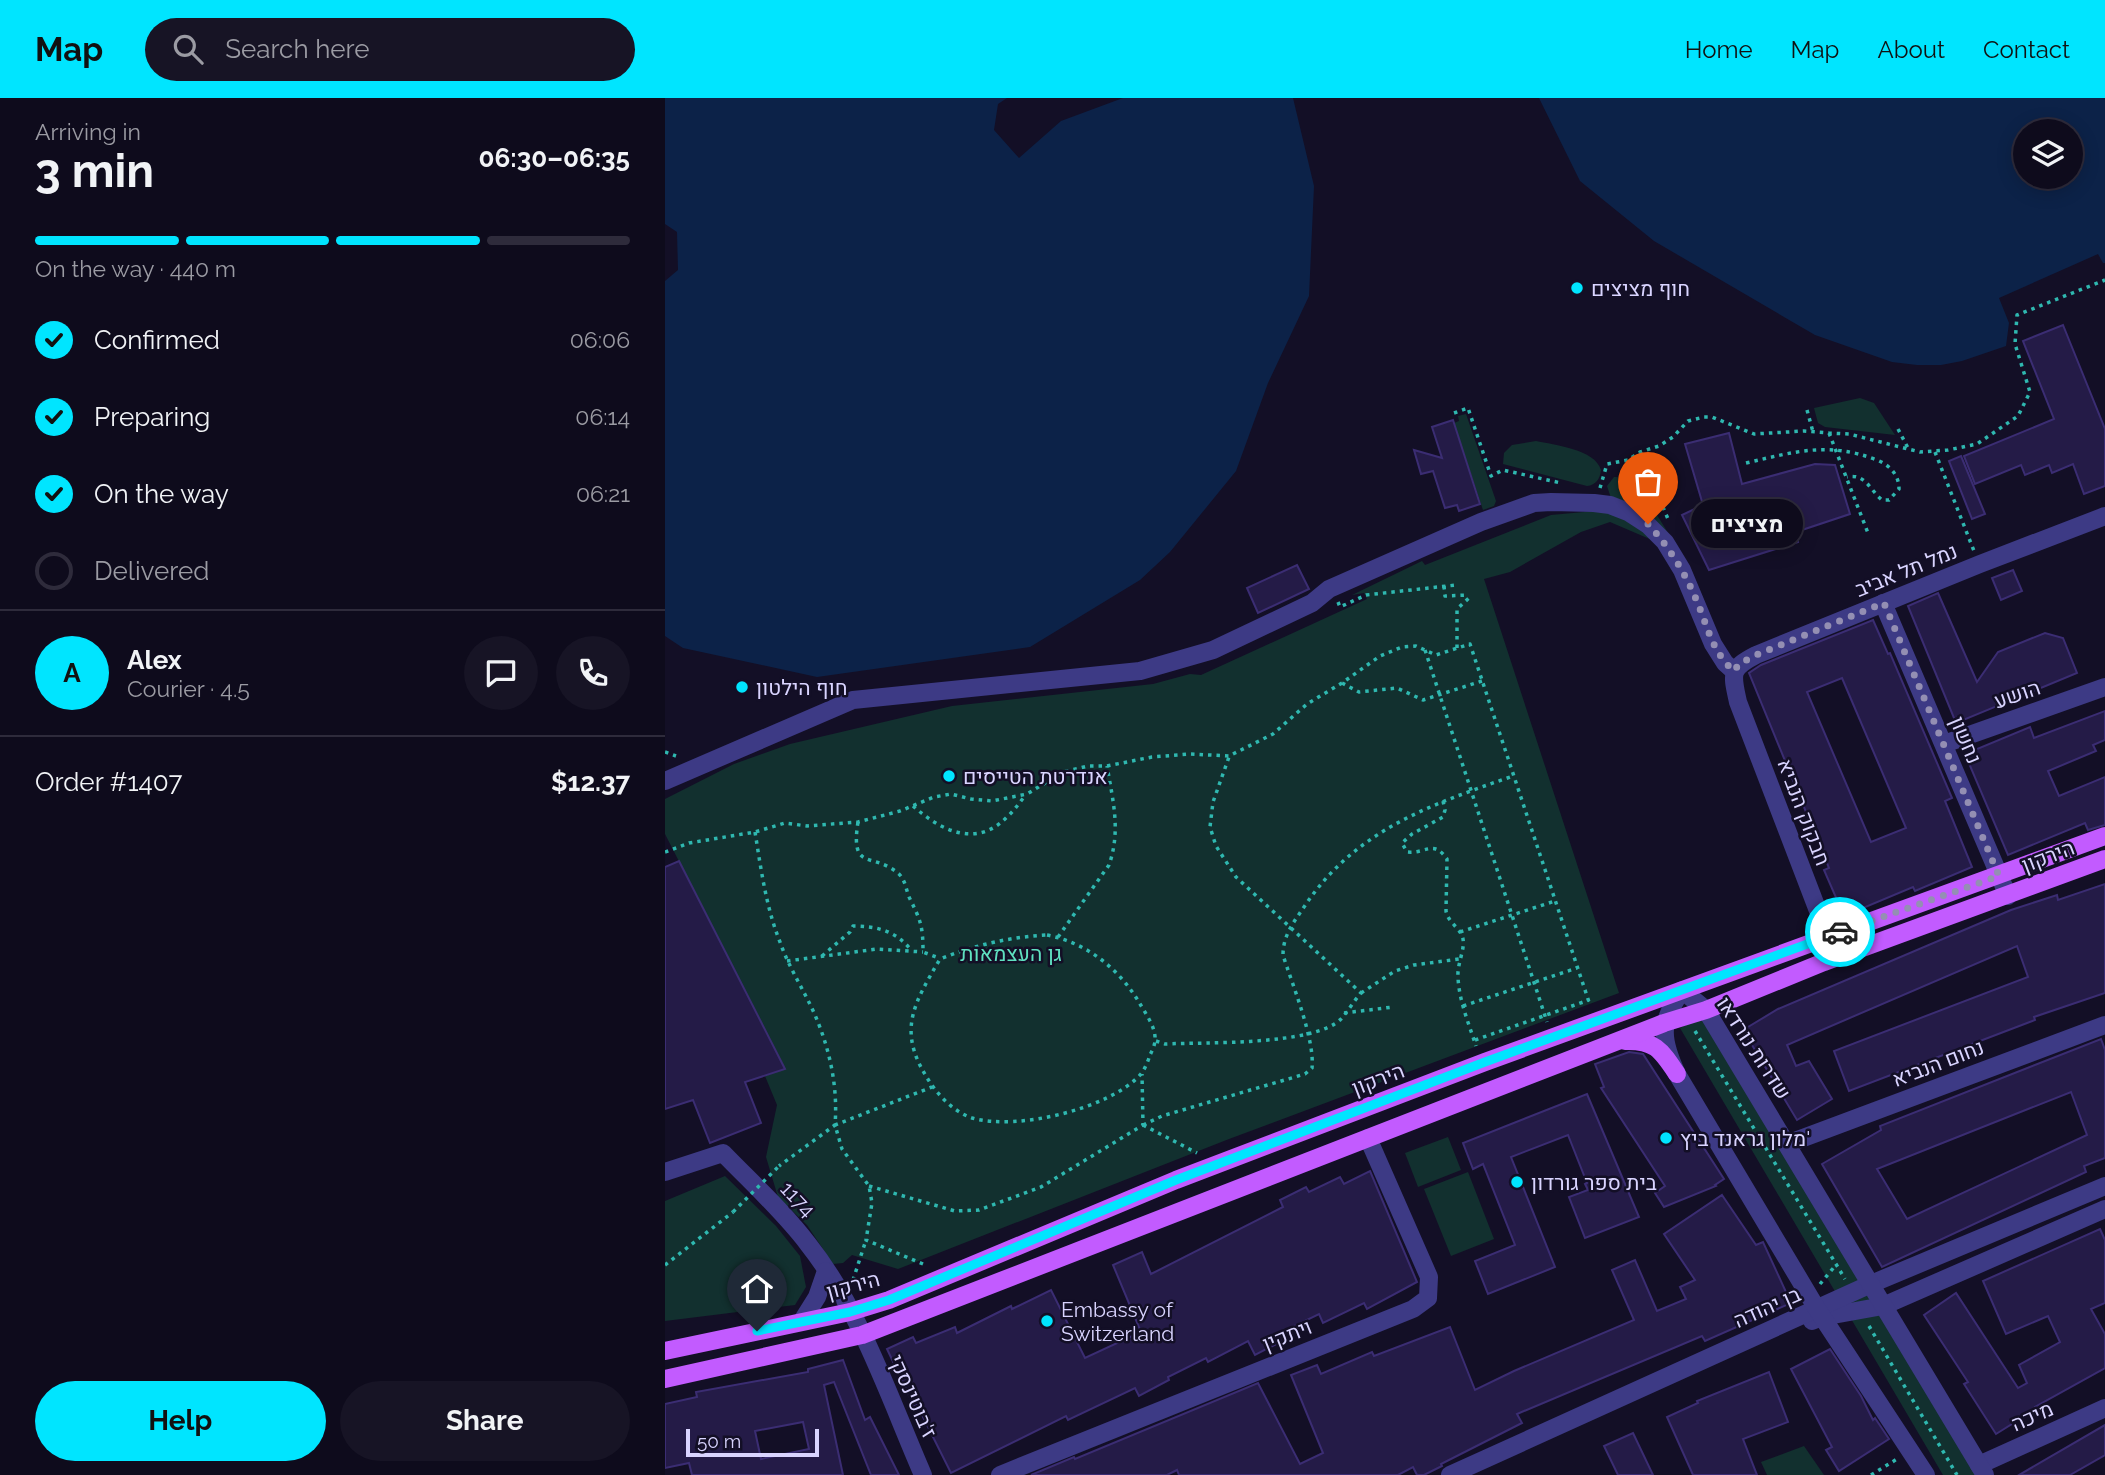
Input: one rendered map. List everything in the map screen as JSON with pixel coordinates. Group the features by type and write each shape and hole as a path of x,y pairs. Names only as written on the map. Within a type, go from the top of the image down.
{"main road":[{"name":"הירקון","path":"665,1351 850,1312 889,1300 1176,1180 1552,1037 2105,836"},
{"name":"הירקון","path":"665,1379 862,1335 1664,1023 1706,1010 1824,962 2105,859"},
{"path":"1618,1041 1652,1044 1663,1053 1677,1074"}],"street":[{"path":"665,781 853,699 1140,671 1184,660 1213,650 1312,603 1329,589 1481,522 1534,503 1594,502 1628,512 1648,524 1665,542 1682,570 1713,644 1733,674"},
{"name":"נמל תל אביב","path":"1733,674 1739,664 1756,655 2105,516"},
{"name":"נחשון","path":"1884,603 2008,896"},
{"name":"חבקוק הנביא","path":"1733,674 1738,702 1828,937"},
{"name":"הושע","path":"1944,744 2105,687"},
{"path":"1824,962 1829,946 1828,937"},
{"path":"1682,990 1664,1023 1664,1039 1677,1074 1820,1313 1926,1475"},
{"name":"שדרות נורדאו","path":"1682,990 1706,1010 1982,1470"},
{"name":"נחום הנביא","path":"1787,1144 2105,1025"},
{"name":"ויתקין","path":"1000,1475 1413,1309 1428,1298 1429,1277 1368,1138"},
{"name":"1174","path":"665,1172 723,1153 809,1244 862,1335"},
{"name":"בן יהודה","path":"1472,1475 1820,1313 1871,1284 2105,1185"},
{"name":"בן יהודה","path":"1450,1475 1820,1313 1883,1306 2105,1209"},
{"path":"802,1321 817,1297 826,1271"},
{"name":"ז'בוטינסקי","path":"862,1335 923,1475"},
{"name":"מיכה","path":"1982,1470 2105,1408"}],"path":[{"path":"1594,502 1608,464 1628,460 1640,452 1659,446 1673,437 1688,421 1703,417 1712,417 1754,434 1813,432 1850,435 1909,450 1935,452 1977,444 2018,416 2030,392 2015,344 2017,315 2105,280"},
{"path":"1454,412 1468,408 1490,476 1503,470 1571,486"},
{"path":"1807,410 1813,432"},
{"path":"1898,429 1909,450"},
{"path":"1829,433 1868,533"},
{"path":"1746,463 1810,450 1835,449 1887,465 1899,482 1899,488 1889,500 1882,500 1865,481 1847,477"},
{"path":"1640,452 1672,528"},
{"path":"1935,452 1975,554"},
{"path":"1346,604 1366,595 1456,585"},
{"path":"1444,586 1445,596 1468,595 1469,598 1457,609 1457,648"},
{"path":"913,806 937,826 968,835 996,827 1027,794 1063,772 1088,765 1107,766 1152,757 1212,753 1229,756 1273,734 1307,704 1380,656 1402,647 1416,646 1436,655 1470,644 1590,1007"},
{"path":"1425,650 1552,1037"},
{"path":"1342,683 1359,692 1397,688 1423,700 1482,681"},
{"path":"1229,756 1213,802 1210,827 1216,846 1236,877 1361,993"},
{"path":"1058,937 1109,865 1113,852 1117,819 1107,766"},
{"path":"869,1186 955,1211 979,1210 1041,1187 1162,1116 1305,1074 1312,1068 1313,1059 1283,955 1283,942 1290,927 1328,874 1351,852 1398,821 1471,790 1514,776"},
{"path":"665,852 689,843 755,832 785,823 807,826 858,822 951,794 992,801 1027,794"},
{"path":"1443,801 1443,817 1412,834 1402,843 1408,852 1437,848 1447,859 1446,911 1448,919 1460,932 1464,942 1459,959 1458,979 1463,1006 1477,1050"},
{"path":"858,822 855,842 857,851 865,859 889,867 901,876 907,887 920,918 923,952"},
{"path":"755,832 768,904 787,961 815,1015 830,1057 837,1104 835,1125 842,1149 869,1186 872,1203 861,1259"},
{"path":"1460,932 1556,901"},
{"path":"820,957 850,932 853,926 874,926 894,934 911,950"},
{"path":"1142,1073 1121,1090 1092,1105 1051,1116 989,1121 970,1117 954,1109 932,1087 915,1059 909,1036 916,1006 940,959 961,950 1022,937 1058,937 1095,954 1116,970 1150,1020 1156,1041 1142,1073 1143,1125"},
{"path":"787,961 877,949 911,950 940,959"},
{"path":"1156,1041 1165,1044 1277,1039 1307,1034 1340,1019 1361,993 1395,971 1414,965 1459,959"},
{"path":"1463,1006 1578,967"},
{"path":"1474,1040 1589,1000"},
{"path":"1345,1013 1393,1007"},
{"path":"1686,1017 1835,1266"},
{"path":"665,1265 733,1212 779,1166 835,1125 932,1087"},
{"path":"1143,1125 1201,1154"},
{"path":"866,1240 923,1264"},
{"path":"1869,1326 1957,1475"},
{"path":"1871,1475 1911,1450"}],"green space":[{"path":"1860,398 1874,403 1895,435 1825,427 1818,423 1814,408"},
{"path":"1466,414 1496,501 1494,506 1483,510 1454,423 1459,421 1458,416"},
{"path":"1536,441 1573,449 1591,457 1601,470 1599,479 1587,486 1503,464 1504,453 1512,445"},
{"path":"1614,477 1622,478 1638,490 1670,536 1611,498 1607,486"},
{"name":"גן העצמאות","path":"1606,510 1615,513 1659,543 1610,522 1581,532 1510,572 1484,579 1619,993 1229,1139 898,1269 852,1255 843,1263 833,1264 807,1225 778,1197 766,1157 777,1105 765,1076 785,1069 665,834 665,799 734,764 790,744 952,706 1153,684 1190,674 1201,675 1367,599 1364,593 1352,595 1422,561 1425,565 1551,515"},
{"path":"1704,1016 1976,1475 1943,1475 1680,1028"},
{"path":"1448,1137 1461,1170 1418,1187 1405,1153"},
{"path":"1468,1172 1494,1239 1451,1256 1424,1189"},
{"path":"725,1176 776,1226 800,1256 806,1287 795,1305 665,1321 665,1201"},
{"path":"1804,1446 1824,1475 1767,1475 1761,1462"}],"water":[{"path":"665,98 1293,98 1314,186 1309,296 1268,383 1236,471 1170,552 1140,580 1030,647 817,677 683,648 665,636"},
{"path":"1539,98 2105,98 2105,263 2098,254 1999,298 2009,323 2006,346 1962,361 1941,365 1892,362 1815,335 1654,241 1580,181"}],"pier":[{"path":"1007,98 1123,98 1061,121 1019,158 994,130 998,104"},
{"path":"665,224 677,232 678,270 665,281"}],"building":[{"path":"2063,325 2105,429 2105,486 2084,494 2073,464 2052,473 2049,465 2025,475 2021,465 1975,484 1964,456 2054,419 2023,341"},
{"path":"1453,420 1480,504 1459,511 1457,505 1445,508 1433,471 1421,474 1414,450 1442,458 1432,427"},
{"path":"1729,433 1742,484 1815,464 1835,465 1850,514 1796,532 1798,542 1709,570 1682,515 1703,505 1685,444"},
{"path":"1961,456 1985,514 1972,519 1949,461"},
{"path":"1297,565 1309,589 1258,613 1247,588"},
{"path":"2013,570 2022,591 2001,600 1992,578"},
{"path":"1938,593 1977,682 1998,652 2045,633 2063,638 2077,673 1956,723 1908,606"},
{"path":"1873,620 1888,654 1890,653 1952,798 1945,801 1972,867 1915,891 1913,887 1844,916 1824,870 1829,868 1749,673 1761,665","holes":["1842,678 1906,828 1871,842 1807,692"]},
{"path":"2105,711 2105,740 2093,745 2096,751 2048,771 2059,796 2105,777 2105,825 2088,830 2085,823 2008,855 1965,754 2030,727 2034,738"},
{"path":"679,861 785,1069 745,1082 761,1123 710,1143 693,1100 665,1109 665,867"},
{"path":"2105,884 2105,993 2034,1017 2035,1020 1849,1091 1834,1051 2028,977 2017,946 1787,1045 1796,1066 1809,1061 1832,1099 1797,1120 1743,1030 1778,1009 2011,910 2057,895 2058,900"},
{"path":"2101,1039 2105,1050 2105,1158 2084,1166 2086,1172 1882,1267 1822,1164 1881,1130 1880,1126","holes":["2071,1092 2087,1135 1907,1219 1877,1169"]},
{"name":"מלון גראנד ביץ'","path":"1629,1052 1643,1054 1724,1179 1716,1186 1664,1207 1655,1193 1665,1186 1601,1088 1604,1087 1595,1064"},
{"path":"1587,1094 1639,1217 1585,1238 1569,1197 1588,1190 1585,1184 1587,1183 1568,1135 1511,1157 1555,1267 1488,1294 1475,1261 1515,1245 1483,1164 1473,1169 1463,1143"},
{"path":"1370,1171 1417,1282 1367,1309 1364,1303 1323,1323 1319,1314 1282,1332 1286,1339 1255,1355 1248,1341 1208,1362 1206,1358 1168,1377 1169,1380 1139,1396 1135,1388 1068,1420 1066,1416 951,1473 917,1405 914,1406 887,1349 913,1337 916,1343 955,1327 957,1333 1051,1290 1085,1358 1141,1332 1113,1265 1142,1252 1151,1274 1283,1207 1280,1200 1306,1187 1309,1192 1340,1177 1344,1184"},
{"path":"1722,1195 1756,1245 1763,1242 1791,1303 1705,1341 1702,1336 1517,1414 1522,1423 1424,1475 1417,1475 1413,1467 1398,1475 1179,1475 1177,1470 1167,1475 1031,1475 1258,1383 1300,1464 1323,1453 1291,1375 1317,1365 1321,1374 1372,1352 1374,1356 1450,1327 1475,1390 1634,1320 1612,1270 1635,1260 1657,1311 1686,1299 1680,1287 1695,1280 1664,1234"},
{"path":"2100,1229 2105,1240 2105,1303 2091,1309 2105,1334 2105,1368 2035,1407 2036,1409 1996,1434 1964,1384 1968,1382 1924,1315 1956,1293 2018,1388 2027,1383 2019,1365 2060,1342 2048,1316 2006,1334 1983,1281"},
{"path":"1830,1349 1861,1396 1873,1420 1875,1418 1889,1439 1839,1471 1826,1450 1832,1447 1791,1369"},
{"path":"843,1360 865,1420 870,1417 899,1475 871,1475 834,1382 824,1385 843,1475 692,1475 689,1463 665,1468 665,1404 697,1397 696,1392 808,1372 808,1369","holes":["803,1422 809,1449 761,1459 755,1431"]},
{"path":"1769,1372 1788,1422 1743,1439 1757,1475 1693,1475 1667,1417 1698,1403 1697,1401"},
{"path":"2105,1425 2105,1455 2070,1475 2019,1475"},
{"path":"1633,1433 1653,1475 1618,1475 1604,1446"}],"way so far":[{"path":"1648,524 1665,542 1682,570 1713,644 1725,663 1734,671 1739,664 1756,655 1884,603 1999,876 1840,932"}],"place":[{"name":"חוף מציצים","path":"1577,288"},
{"name":"מציצים","path":"1648,524"},
{"name":"חוף הילטון","path":"742,687"},
{"name":"אנדרטת הטייסים","path":"949,776"},
{"name":"מלון גראנד ביץ'","path":"1666,1138"},
{"name":"בית ספר גורדון","path":"1517,1182"},
{"name":"Embassy of Switzerland","path":"1047,1321"}],"route":[{"path":"757,1331 850,1312 889,1300 1176,1180 1485,1062 1840,932"}]}
